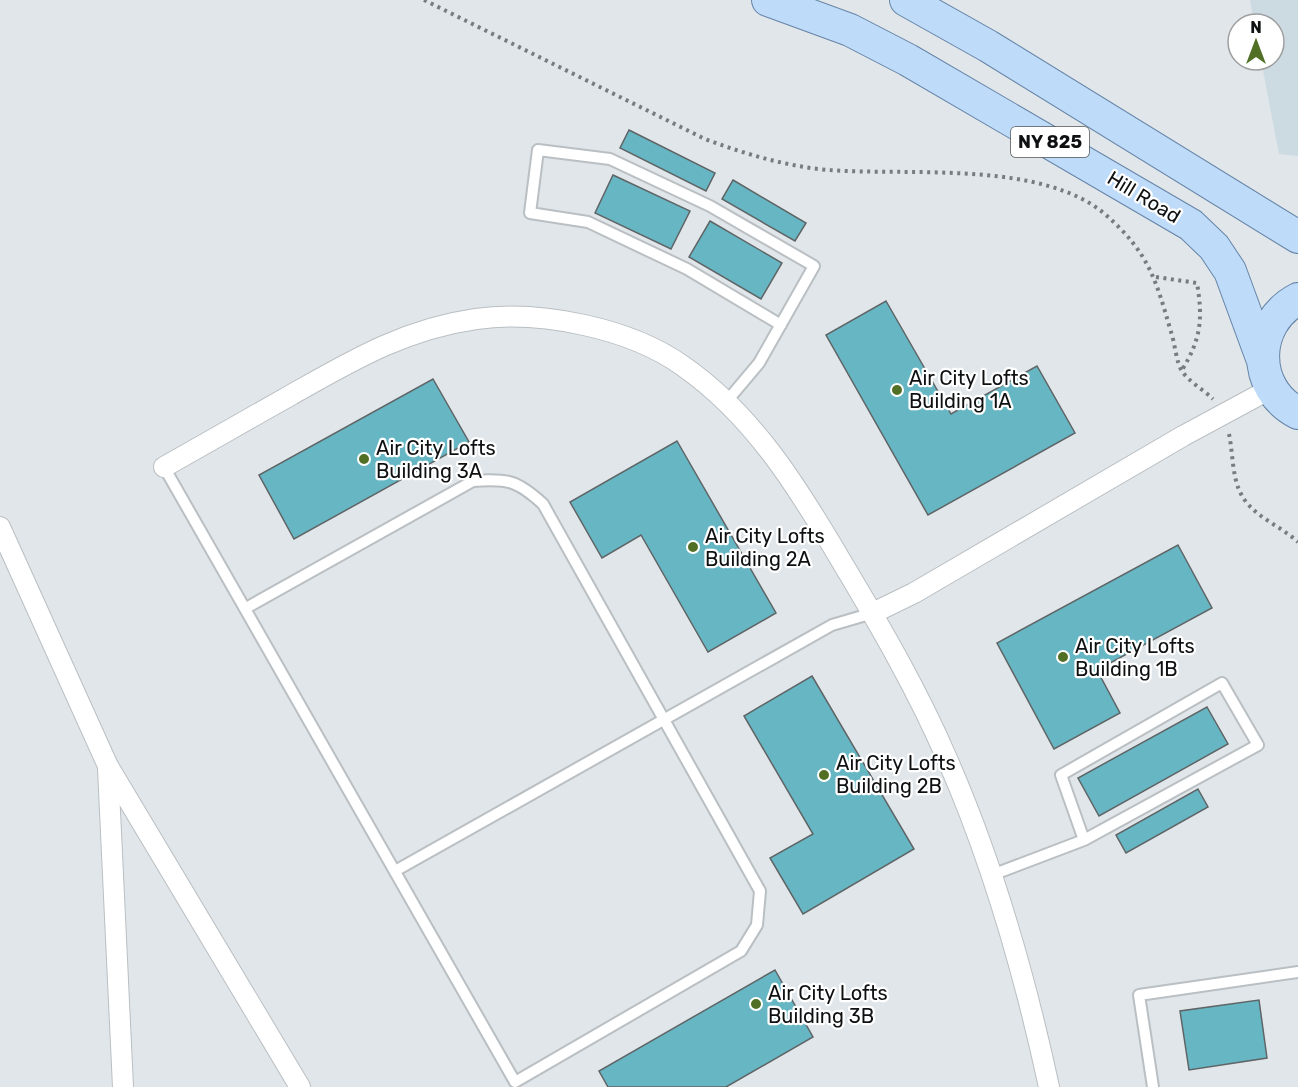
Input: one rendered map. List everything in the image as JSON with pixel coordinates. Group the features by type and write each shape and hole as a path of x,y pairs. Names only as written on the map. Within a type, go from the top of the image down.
{"main road":[{"name":"Hill Road","path":"768,0 850,30 908,60 1191,225 1214,247 1230,271 1262,358"},
{"name":"NY 825","path":"906,0 988,46 1298,237"},
{"path":"1262,358 1265,337 1274,318 1288,304 1298,299"},
{"name":"NY 825","path":"1262,358 1267,379 1272,388 1297,419"}],"street":[{"path":"164,468 373,348 428,327 481,318 556,319 617,333 681,364 727,401 766,444 802,495 873,613 948,760 992,875 1009,928 1049,1087"},
{"path":"873,613 914,593 1272,388"},
{"path":"0,527 108,766 300,1087"},
{"path":"108,766 123,1087"}],"lane":[{"path":"727,401 759,363 781,325 814,266 710,206 610,159 538,150 530,213 588,222 687,269 781,325"},
{"path":"164,468 515,1082 741,951 757,925 760,891 543,504 523,486 501,478 473,481 246,608"},
{"path":"395,871 832,625 873,613"},
{"path":"992,875 1084,840 1258,746 1222,683 1061,776 1084,840"},
{"path":"1153,1087 1139,995 1298,971"}],"path":[{"path":"424,0 705,139 742,153 827,170 1014,177 1048,184 1080,198 1104,213 1142,253 1155,277 1182,371 1225,413 1235,464 1235,479 1241,495 1256,511 1298,542"},
{"path":"1155,277 1197,283 1202,312 1199,331 1192,354 1182,371"}],"shaded area":[{"path":"1250,0 1298,0 1298,156 1279,154 1263,72 1286,72 1286,12 1252,12"}],"building":[{"path":"629,130 715,173 706,191 620,148"},
{"path":"613,175 690,211 671,249 595,213"},
{"path":"733,180 806,223 795,241 722,199"},
{"path":"710,221 782,263 761,299 689,257"},
{"name":"Air City Lofts Building 1A","path":"886,301 951,414 1037,366 1075,433 928,515 826,335"},
{"name":"Air City Lofts Building 3A","path":"433,379 469,442 294,539 259,475"},
{"name":"Air City Lofts Building 2A","path":"677,441 776,613 708,652 641,535 602,558 570,502"},
{"name":"Air City Lofts Building 1B","path":"1178,545 1212,608 1097,670 1120,713 1054,749 997,643"},
{"name":"Air City Lofts Building 2B","path":"812,676 914,849 803,914 770,858 813,834 744,716"},
{"path":"1207,707 1228,744 1099,816 1078,778"},
{"path":"1198,789 1208,807 1126,853 1116,835"},
{"name":"Air City Lofts Building 3B","path":"775,970 813,1037 726,1087 608,1087 599,1071"},
{"path":"1259,1000 1267,1058 1189,1070 1180,1011"}],"place":[{"name":"Air City Lofts Building 1A","path":"897,390"},
{"name":"Air City Lofts Building 3A","path":"364,459"},
{"name":"Air City Lofts Building 2A","path":"693,547"},
{"name":"Air City Lofts Building 1B","path":"1063,657"},
{"name":"Air City Lofts Building 2B","path":"824,775"},
{"name":"Air City Lofts Building 3B","path":"756,1004"}]}
